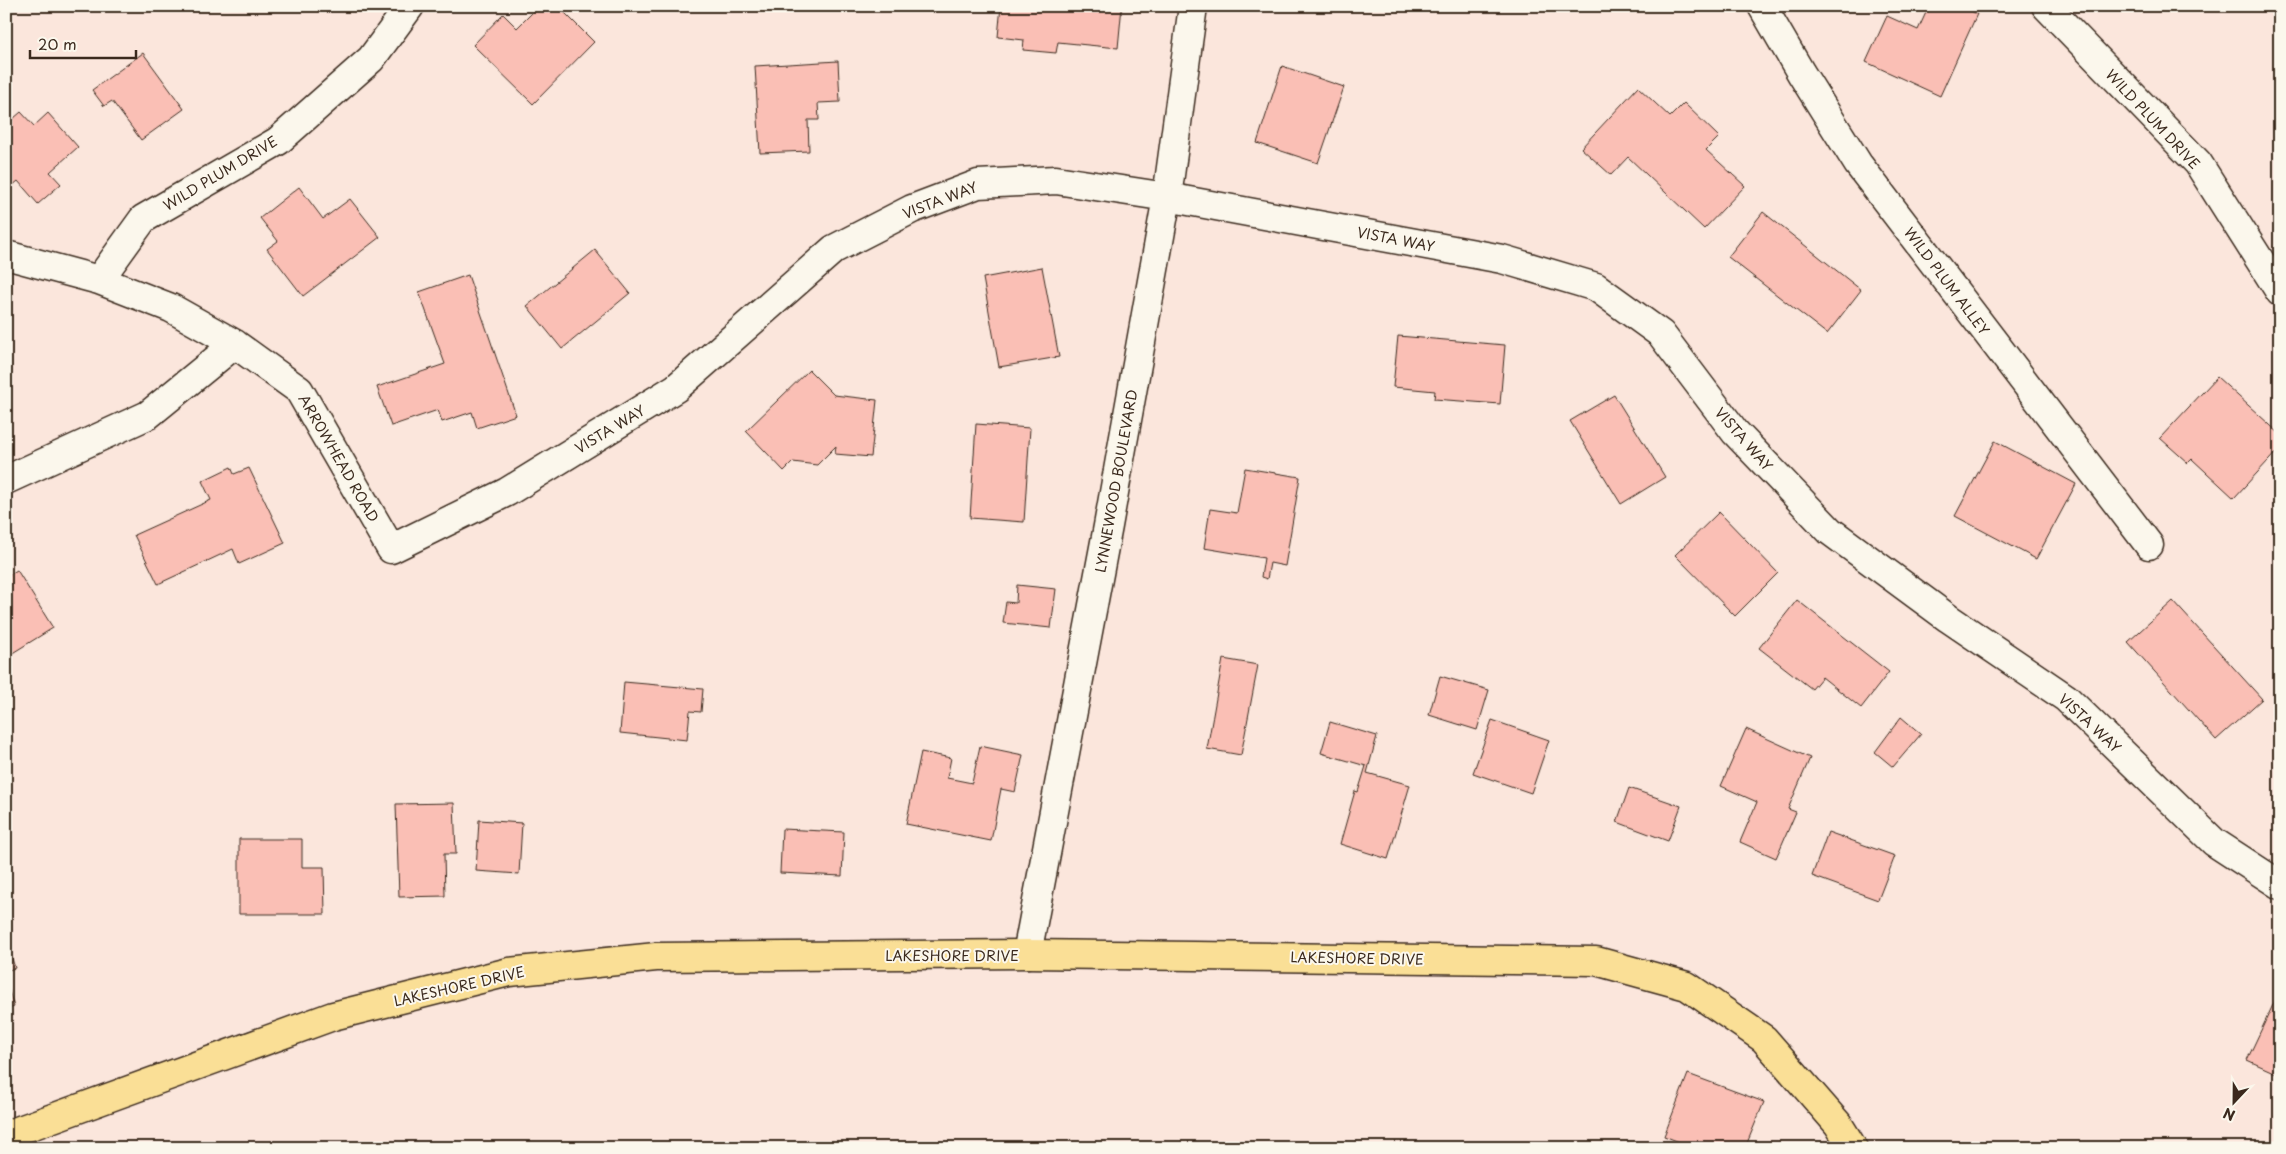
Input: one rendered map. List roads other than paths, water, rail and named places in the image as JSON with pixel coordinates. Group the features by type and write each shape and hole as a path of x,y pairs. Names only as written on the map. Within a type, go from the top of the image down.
{"main road":[{"name":"LAKESHORE DRIVE","path":"6,1135 334,1016 509,972 656,957 1026,954 1596,961 1687,986 1764,1038 1838,1124 1853,1148"}],"street":[{"name":"WILD PLUM DRIVE","path":"99,280 143,219 278,141 371,59 410,6"},
{"name":"LYNNEWOOD BOULEVARD","path":"1026,954 1108,526 1167,197 1192,6"},
{"name":"WILD PLUM ALLEY","path":"1762,6 1800,73 1858,164 2149,545"},
{"name":"WILD PLUM DRIVE","path":"2046,6 2198,163 2280,292"},
{"name":"VISTA WAY","path":"391,548 507,492 676,388 834,249 912,209 978,184 1056,180 1167,197 1502,259 1596,287 1661,334 1736,432 1830,531 1948,618 2066,698 2214,842 2280,884"},
{"name":"ARROWHEAD ROAD","path":"6,255 99,280 171,308 235,344 299,390 391,548"},
{"path":"6,480 148,416 235,344"}]}
